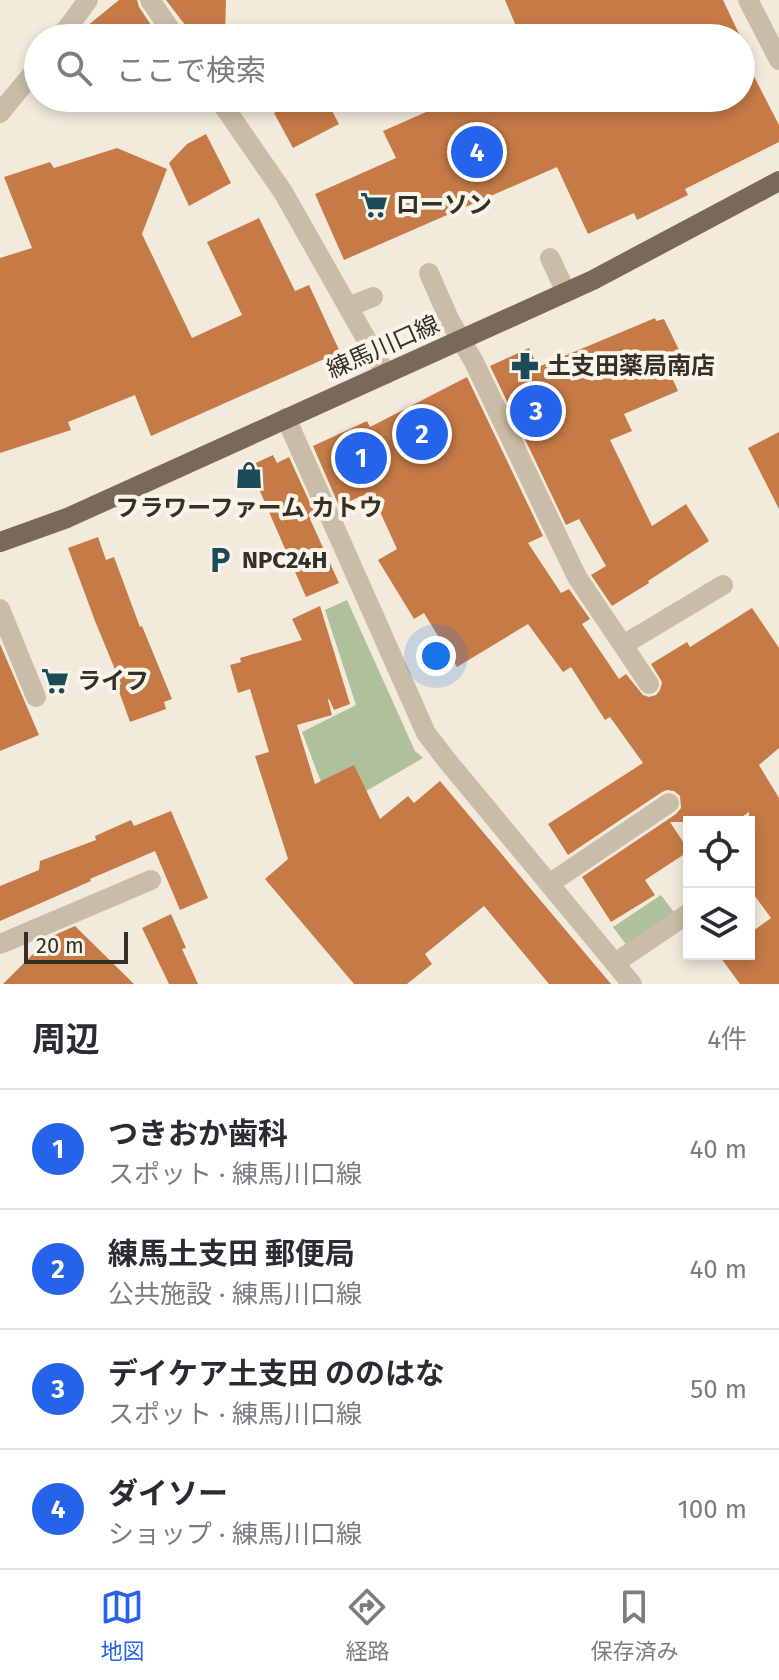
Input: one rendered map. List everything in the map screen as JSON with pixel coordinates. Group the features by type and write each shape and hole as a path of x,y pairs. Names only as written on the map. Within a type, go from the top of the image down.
{"main road":[{"name":"練馬川口線","path":"0,542 67,518 593,280 779,181"}],"street":[{"path":"70,24 88,0"},
{"path":"150,0 166,24"},
{"path":"748,0 779,60"},
{"path":"0,113 24,84"},
{"path":"228,112 283,192 386,374"},
{"path":"550,258 566,292"},
{"path":"429,273 577,577 649,684"},
{"path":"348,307 373,297"},
{"path":"286,418 426,733 632,984"},
{"path":"623,645 723,585"},
{"path":"0,609 36,697"},
{"path":"549,884 669,803"},
{"path":"0,944 151,880"},
{"path":"615,963 683,917"}],"green space":[{"path":"347,600 415,751 423,758 332,811 302,732 356,705 325,610"},
{"path":"661,895 676,915 628,947 613,927"}],"building":[{"path":"119,0 137,0 150,24 90,24"},
{"path":"166,0 226,0 225,24 184,24"},
{"path":"505,0 723,0 734,24 515,24"},
{"path":"755,78 779,125 779,142 685,189 688,195 637,220 634,213 588,234 557,167 344,260 315,194 396,158 383,131 426,112 755,112"},
{"path":"333,112 339,124 293,148 274,113"},
{"path":"206,134 231,183 189,206 169,163 187,144"},
{"path":"117,148 167,169 142,234 192,338 242,315 207,242 259,218 295,291 309,285 340,352 151,436 135,395 68,422 71,430 0,453 0,258 32,248 4,177 50,162 54,168"},
{"path":"655,318 656,321 664,319 680,352 664,360 678,391 624,414 632,431 610,440 652,526 686,504 709,541 612,606 591,575 606,566 579,519 566,525 490,366 529,348 538,367"},
{"path":"467,377 543,536 528,543 561,593 569,589 590,619 582,624 619,679 626,674 643,695 656,695 660,690 662,682 651,664 687,642 690,647 752,608 779,648 779,748 759,765 779,798 779,984 740,984 722,960 755,960 755,930 771,918 755,896 755,816 749,816 749,812 743,816 683,816 683,822 670,822 683,842 683,855 645,880 655,895 611,922 582,877 676,814 681,808 680,796 674,791 662,792 568,855 548,824 643,763 610,717 605,720 571,667 563,672 528,624 457,667 424,613 414,619 378,560 397,549 371,492 339,506 313,446 367,421 370,427"},
{"path":"779,432 779,509 748,448"},
{"path":"273,455 277,463 289,457 316,516 310,519 339,583 306,597 249,466"},
{"path":"98,537 106,560 114,557 172,699 164,702 166,709 130,722 117,686 121,684 68,548"},
{"path":"320,606 350,704 334,710 329,699 332,715 297,725 315,784 354,765 380,819 408,796 414,803 440,781 611,984 549,984 484,906 425,954 432,964 407,984 354,984 265,879 288,859 255,756 269,752 250,689 238,693 230,665 241,662 240,658 302,640 292,619"},
{"path":"0,644 39,735 0,751"},
{"path":"171,811 208,898 180,910 155,851 0,921 0,886 39,870 40,861 96,840 95,836 131,820 134,826"},
{"path":"171,914 198,984 169,984 142,928"},
{"path":"75,926 134,984 3,984 50,937"}],"place":[{"name":"ダイソー","path":"477,152"},
{"name":"ローソン","path":"374,205"},
{"name":"土支田薬局南店","path":"525,366"},
{"name":"デイケア土支田 ののはな","path":"536,411"},
{"name":"練馬土支田 郵便局","path":"422,434"},
{"name":"つきおか歯科","path":"361,458"},
{"name":"フラワーファーム カトウ","path":"249,475"},
{"name":"NPC24H","path":"220,560"},
{"name":"ライフ","path":"55,681"}]}
